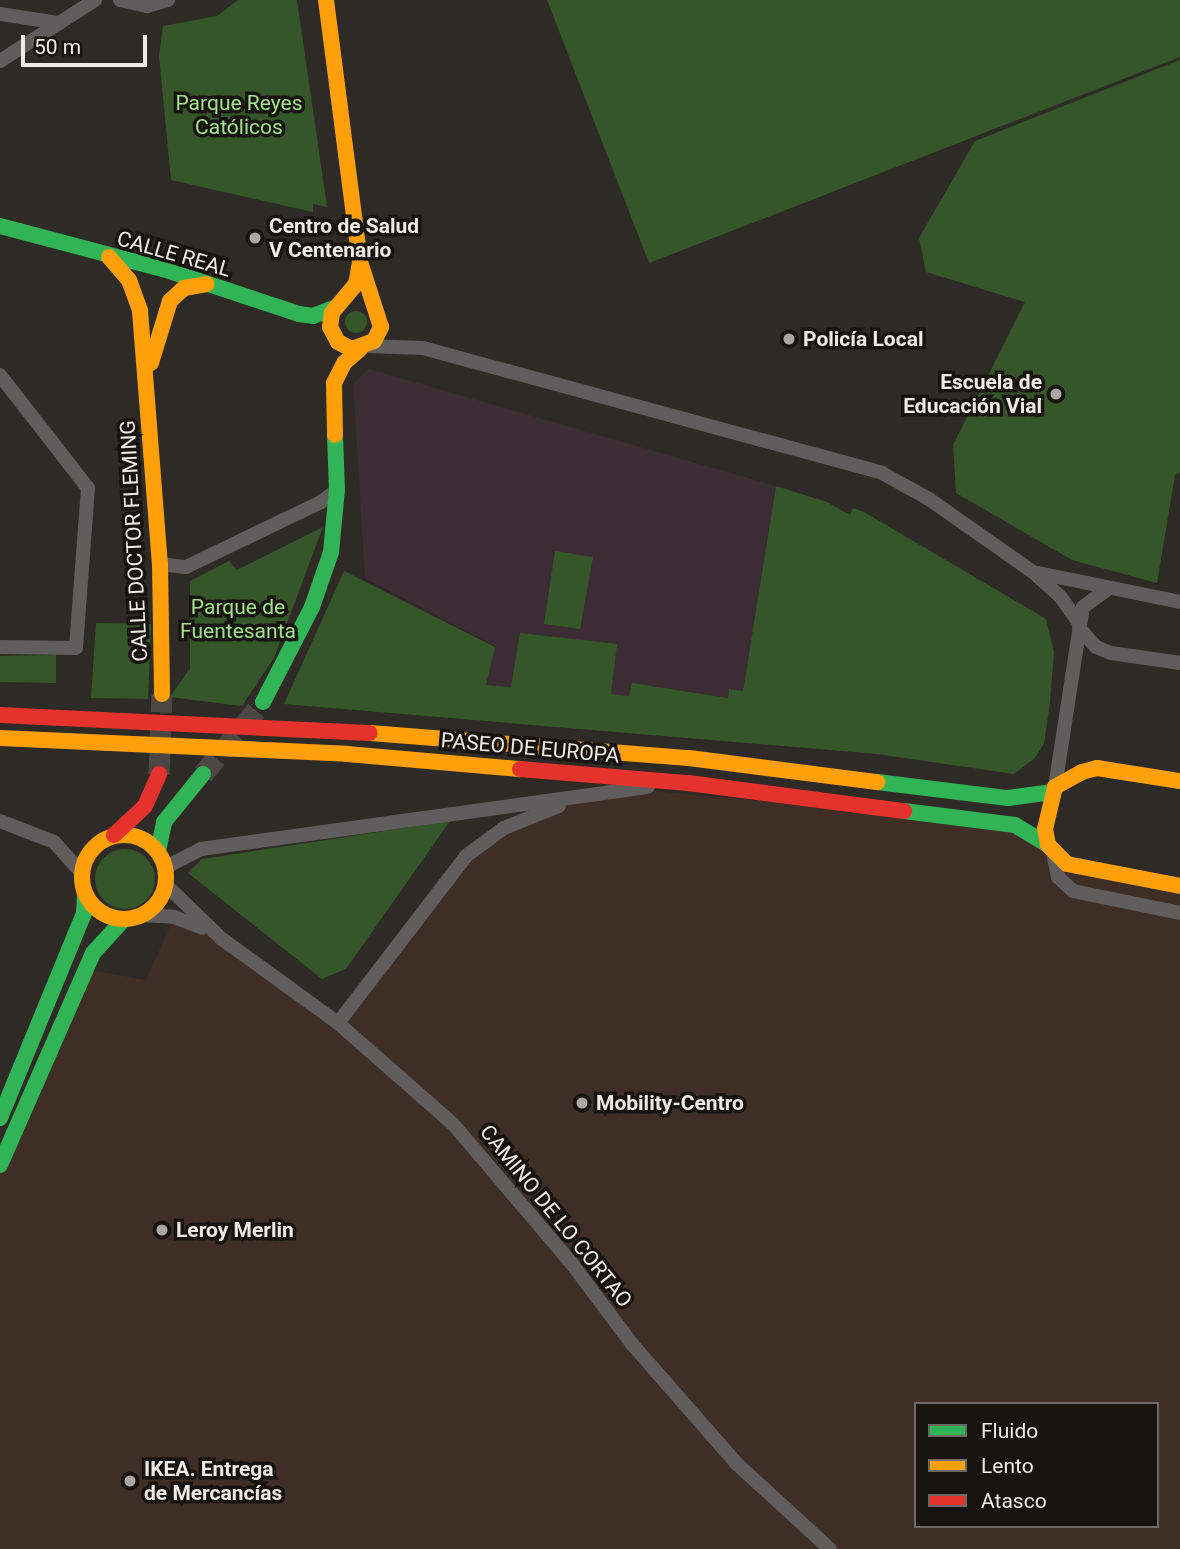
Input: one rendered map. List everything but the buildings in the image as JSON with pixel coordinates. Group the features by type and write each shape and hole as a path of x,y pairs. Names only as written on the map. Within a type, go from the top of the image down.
{"main road":[{"path":"326,0 360,262 360,277 330,320 333,335 344,346 364,347"},
{"name":"CALLE REAL","path":"0,226 209,284 299,314 313,316 342,303"},
{"name":"CALLE DOCTOR FLEMING","path":"109,257 123,270 137,297 148,386 160,564 162,694"},
{"path":"263,702 289,658 322,580 335,526 337,490 334,383 344,363 379,335 377,312 360,262"},
{"path":"148,386 170,301 184,288 209,284"},
{"path":"342,303 361,299 377,312"},
{"name":"PASEO DE EUROPA","path":"0,715 349,732 689,758 1008,798 1054,789 1066,778 1097,768 1180,781"},
{"name":"PASEO DE EUROPA","path":"0,738 347,754 688,783 1015,825 1081,869 1180,886"},
{"path":"0,1118 84,913 85,894 81,872 94,847 114,835 145,806 159,774"},
{"path":"158,851 164,822 203,774"},
{"path":"1051,849 1045,829 1054,789"},
{"path":"0,1165 93,953 132,917 156,905 166,885 166,867 158,851 144,838 114,835"},
{"path":"85,894 104,915 132,917"}],"street":[{"path":"0,61 95,0"},
{"path":"120,0 147,6 168,0"},
{"path":"0,14 59,23"},
{"path":"377,312 423,348"},
{"path":"364,347 423,348 882,473 929,499 1033,572 1060,596 1096,647 1111,653 1180,663"},
{"path":"0,375 88,488 76,648 0,646"},
{"path":"160,564 186,567 321,502 337,490"},
{"path":"1033,572 1180,602"},
{"path":"1054,789 1083,607 1108,589"},
{"path":"166,867 201,849 499,806 568,800 688,783"},
{"path":"338,1023 466,856 504,828 568,800"},
{"path":"0,821 54,842 81,872"},
{"path":"1051,849 1058,877 1073,891 1180,913"},
{"name":"CAMINO DE LO CORTAO","path":"166,885 222,939"},
{"name":"CAMINO DE LO CORTAO","path":"132,917 188,920 222,939 338,1023 453,1124 572,1264 632,1344 736,1463 830,1549"}],"shaded area":[{"path":"369,369 776,486 743,691 730,689 728,698 633,683 630,696 485,685 495,646 365,578 353,383"},
{"path":"634,789 1015,825 1053,853 1180,886 1180,1549 0,1549 0,1165 86,969 146,980 174,917 188,920 338,1023 466,856 568,800"}],"green space":[{"name":"Parque Reyes Católicos","path":"238,0 297,0 327,207 313,204 313,212 171,180 159,56 163,26 217,16"},
{"path":"547,0 1180,0 1180,57 649,263"},
{"path":"1180,60 1180,472 1175,475 1157,583 1072,560 956,493 953,445 1025,302 926,272 919,238 975,141"},
{"path":"356,311 364,314 367,322 364,330 356,333 348,330 345,322 348,314"},
{"path":"776,486 827,502 850,515 853,508 864,512 1046,619 1054,652 1050,703 1044,744 1034,759 1014,774 877,754 284,704 344,571 495,647 486,685 511,687 520,633 617,644 611,694 629,696 632,683 728,698 729,689 743,691"},
{"name":"Parque de Fuentesanta","path":"323,527 274,658 242,706 170,697 190,668 190,581 229,561 237,570"},
{"path":"555,551 593,557 580,629 544,624"},
{"path":"96,623 151,624 148,699 91,698"},
{"path":"56,655 56,683 0,682 0,656"},
{"path":"450,821 346,969 322,979 188,873 202,859"},
{"path":"119,849 131,849 150,862 155,879 153,891 142,904 131,909 119,909 100,896 95,885 95,873 108,854"}],"tunnel":[{"path":"159,774 162,694"},
{"path":"203,774 263,702"}],"traffic: fast":[{"path":"0,226 163,269 299,314 313,316 336,307"},
{"path":"263,702 312,607 331,552 337,490 335,435"},
{"path":"158,851 164,822 203,774"},
{"path":"877,782 1008,798 1053,792"},
{"path":"904,811 1015,825 1048,845"},
{"path":"0,1118 84,913 85,894"},
{"path":"0,1165 93,953 124,919"}],"traffic: slow":[{"path":"326,0 360,262 356,284 332,313 330,327 338,342 352,349 374,341 381,327 360,262"},
{"path":"109,257 129,280 140,311 160,564 162,694"},
{"path":"151,363 170,301 184,288 207,284"},
{"path":"335,435 334,383 344,363 360,349"},
{"path":"370,733 689,758 877,782"},
{"path":"0,738 347,754 520,769"},
{"path":"1180,781 1097,768 1082,772 1055,787 1045,829 1048,845 1067,864 1180,886"},
{"path":"116,835 132,835 148,842 159,853 166,869 166,877 163,893 154,907 132,919 116,919 100,912 89,901 82,885 82,869 89,853 100,842 116,835"}],"traffic: jam":[{"path":"0,715 370,733"},
{"path":"520,769 688,783 904,811"},
{"path":"114,835 145,806 159,774"}],"place":[{"name":"Centro de Salud V Centenario","path":"255,238"},
{"name":"Policía Local","path":"789,339"},
{"name":"Escuela de Educación Vial","path":"1056,394"},
{"name":"Mobility-Centro","path":"582,1103"},
{"name":"Leroy Merlin","path":"162,1230"},
{"name":"IKEA. Entrega de Mercancías","path":"130,1481"}]}
